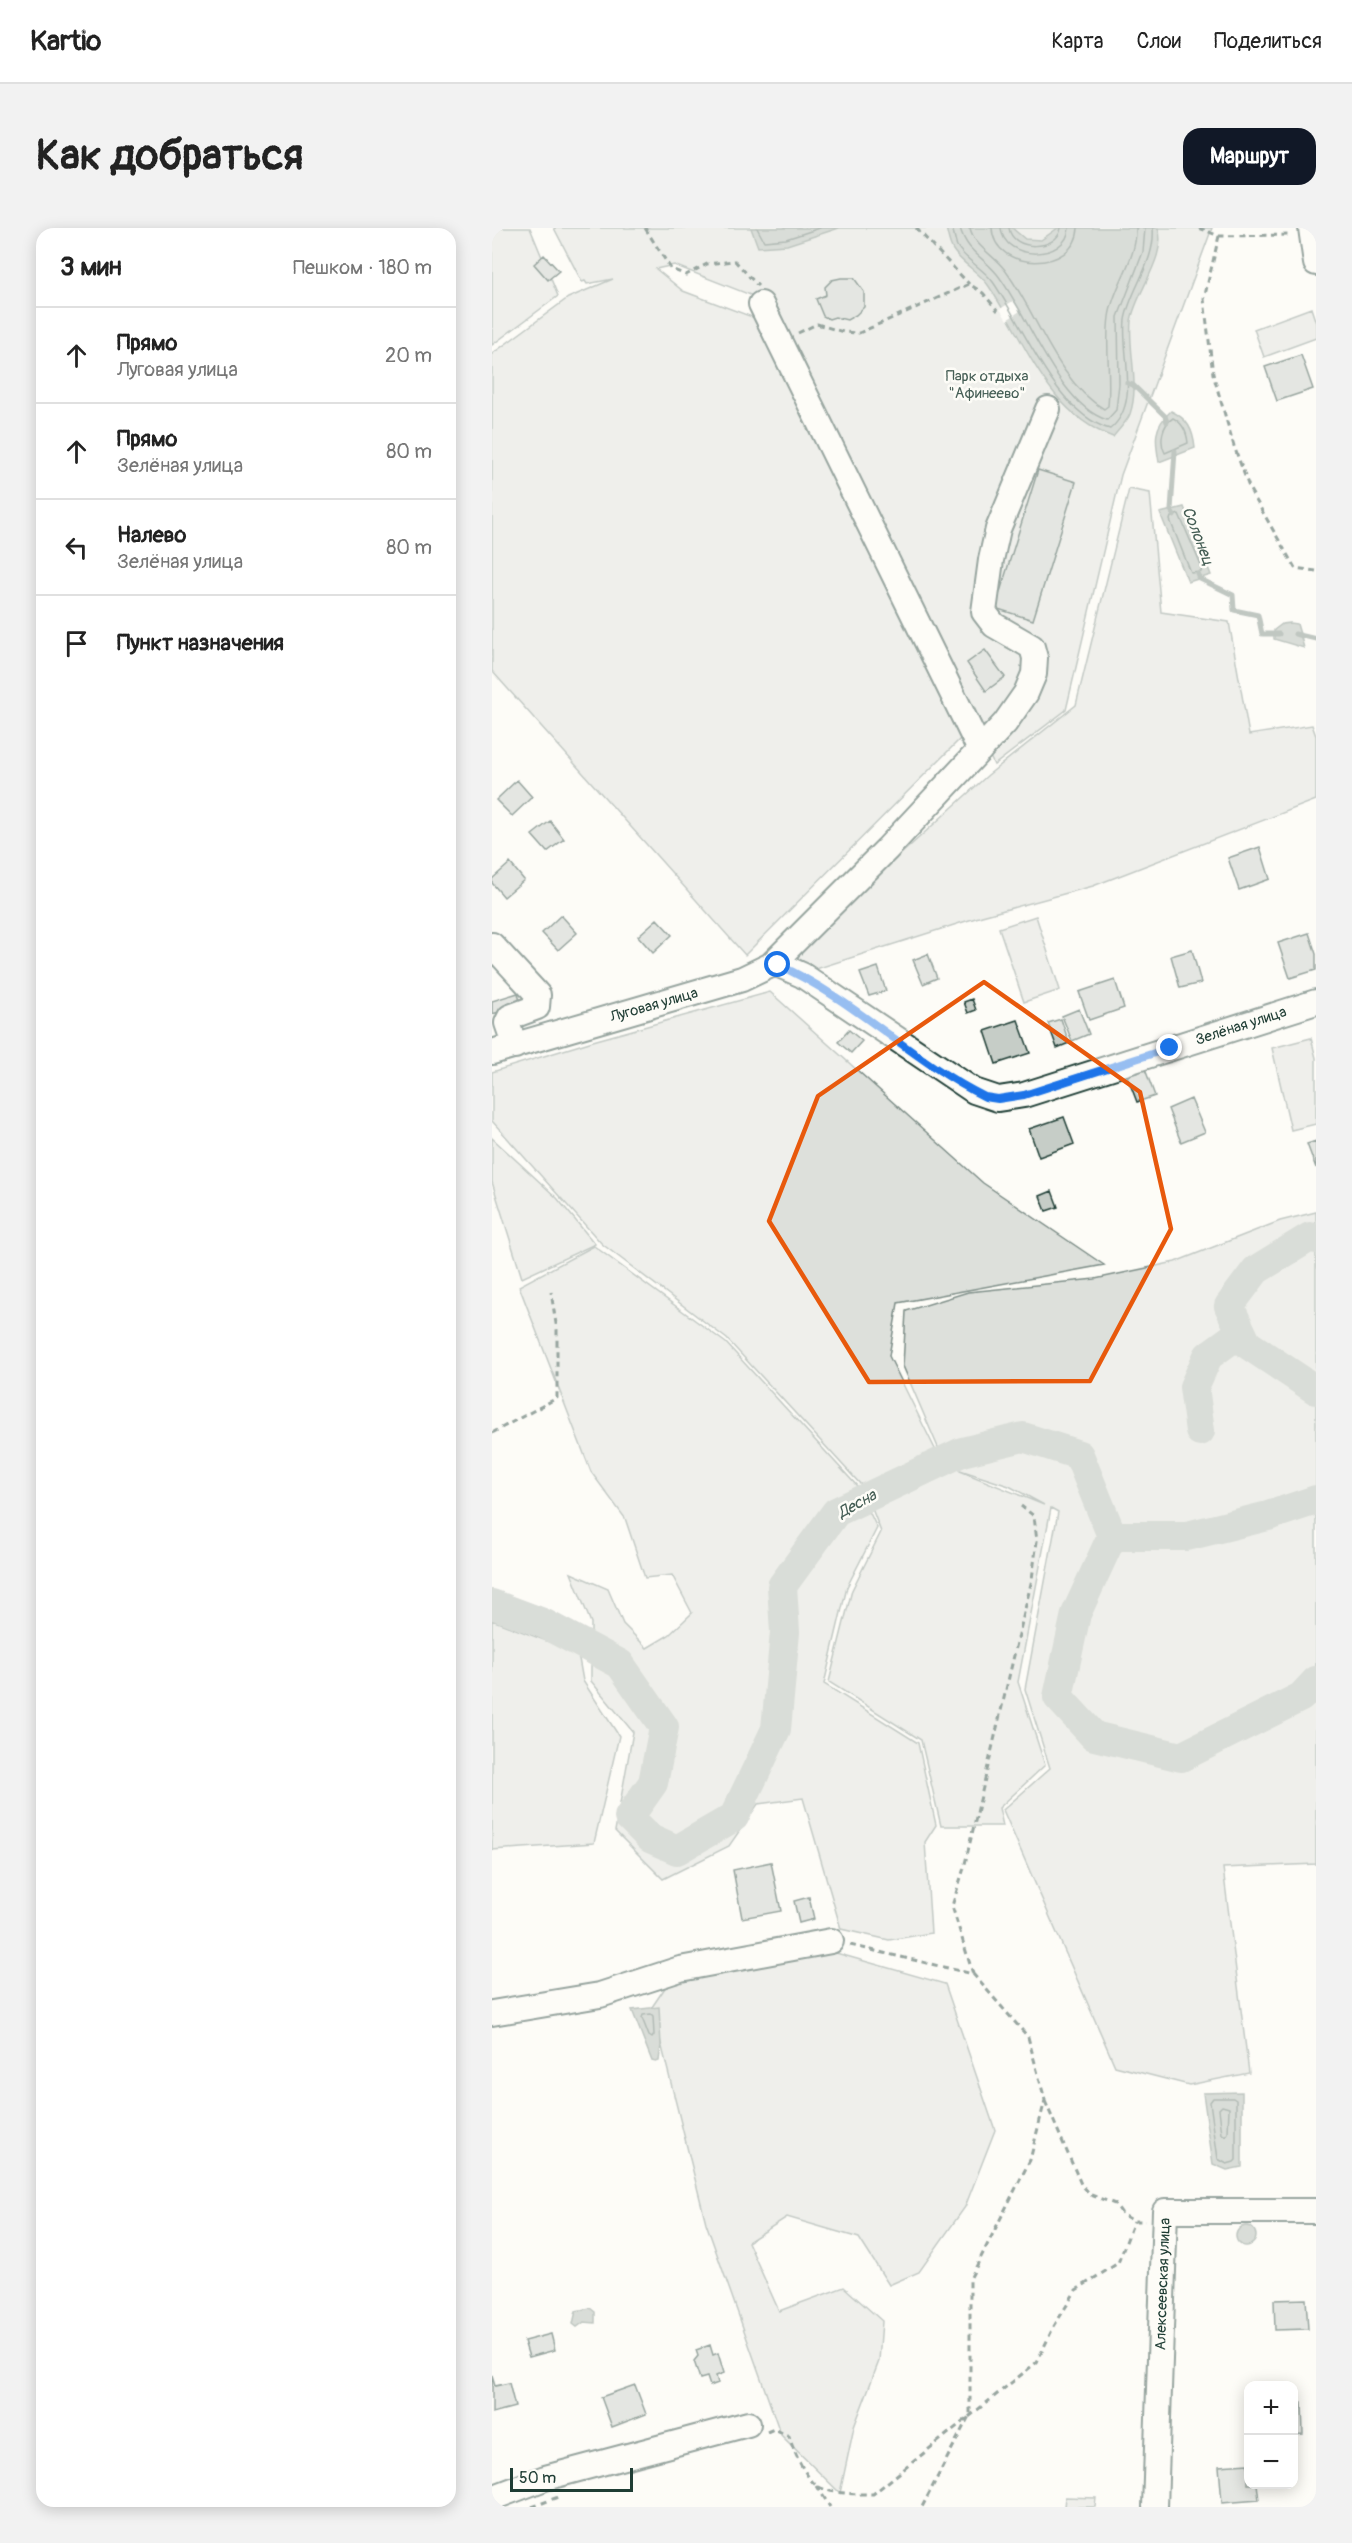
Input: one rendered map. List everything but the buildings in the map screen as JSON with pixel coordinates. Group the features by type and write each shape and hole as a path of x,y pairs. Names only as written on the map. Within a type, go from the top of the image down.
{"street":[{"path":"1311,232 1316,264"},
{"path":"761,303 808,404 980,750"},
{"name":"Луговая улица","path":"503,1049 742,979 771,965 887,849 1005,723 1021,701 1034,674 1035,658 1032,647 994,624 984,612 991,560 998,529 1048,409"},
{"path":"492,945 538,995 537,1007 510,1017 503,1049"},
{"name":"Зелёная улица","path":"771,965 778,965 813,981 974,1091 998,1099 1024,1095 1316,1002"},
{"path":"492,2013 600,1995 680,1969 831,1941"},
{"name":"Алексеевская улица","path":"1155,2507 1165,2211 1316,2211"},
{"path":"492,2498 545,2478 753,2429"}],"path":[{"path":"646,228 671,269 686,275 707,264 735,261 757,283 761,303"},
{"path":"916,228 969,284 983,293 998,311"},
{"path":"1199,228 1219,236 1311,232"},
{"path":"1219,236 1204,299 1213,374 1234,446 1250,490 1295,568 1316,571"},
{"path":"780,342 817,324 843,332 859,333 969,284"},
{"path":"492,1433 557,1398 557,1330 551,1292"},
{"path":"1021,1506 1034,1516 1037,1541 1032,1579 964,1868 952,1906 973,1974 1028,2037 1045,2100 1082,2184 1091,2195 1114,2204 1123,2215 1134,2221 1165,2220"},
{"path":"831,1941 973,1974"},
{"path":"922,2507 970,2414 970,2279 1030,2160 1045,2100"},
{"path":"817,2486 848,2494 873,2494 1037,2362 1053,2328 1076,2290 1118,2263 1134,2221"},
{"path":"753,2429 774,2429 789,2436 795,2456 830,2507"}],"highlighted area":[{"path":"984,982 1140,1092 1171,1229 1090,1381 869,1382 769,1221 818,1096"}],"green space":[{"path":"492,228 530,228 558,296 492,345"},
{"name":"Парк отдыха \"Афинеево\"","path":"554,228 1212,228 1121,475 1066,710 994,765 776,305 674,265 656,269 683,291 755,318 961,738 745,955 492,671 492,354 568,298 613,279 587,284 585,281 582,282"},
{"path":"1311,308 1316,323 1316,338 1264,357 1254,329"},
{"path":"1129,489 1150,493 1161,612 1229,622 1249,735 1312,725 1316,736 1316,800 1093,886 982,916 816,969 791,954 988,775 1076,705"},
{"path":"1036,916 1060,990 1024,1002 999,928"},
{"path":"770,992 983,1183 1104,1265 898,1303 889,1356 938,1455 863,1487 727,1339 602,1244 492,1121 492,1072 593,1041"},
{"path":"1311,1038 1316,1058 1316,1124 1291,1130 1272,1048"},
{"path":"492,1138 557,1198 595,1244 522,1278 492,1182"},
{"path":"1316,1212 1316,1864 1223,1868 1249,2073 1189,2085 1115,2066 1003,1810 1050,1768 1025,1689 1058,1512 1051,1508 1018,1682 1045,1765 999,1808 1003,1826 941,1826 921,1740 829,1682 852,1590 881,1532 871,1506 949,1467 940,1452 903,1366 906,1311 968,1292 1095,1279 1175,1262 1280,1221","holes":["960,1470 1009,1486 1044,1505"]},
{"path":"594,1246 726,1343 857,1486 877,1528 847,1587 824,1684 918,1743 936,1825 925,1842 931,1933 889,1940 841,1929 803,1798 758,1804 729,1846 663,1879 615,1831 633,1732 591,1681 591,1623 571,1573 608,1589 623,1624 647,1648 669,1635 692,1613 672,1575 645,1578 625,1518 591,1472 519,1286"},
{"path":"492,1620 578,1653 583,1681 619,1736 594,1843 492,1850"},
{"path":"836,1953 945,1984 995,2130 965,2207 919,2272 889,2285 859,2238 787,2217 748,2242 779,2311 844,2287 882,2321 879,2361 854,2427 840,2493 781,2435 706,2223 652,2007 671,1979"},
{"path":"1065,2497 1096,2498 1095,2507 1064,2507"}],"water":[{"path":"751,228 839,228 787,245 758,247"},
{"path":"946,228 1012,228 1025,239 1041,240 1058,228 1158,228 1159,250 1131,321 1133,403 1129,417 1113,437 1090,426 1070,411 1054,393 1039,372 988,285 953,250"},
{"path":"1171,411 1189,426 1195,448 1159,462 1158,428"},
{"path":"1184,507 1211,575 1188,582 1160,513"},
{"path":"1282,624 1297,624 1304,648 1274,639 1274,630"},
{"path":"659,2007 661,2045 659,2061 656,2062 652,2061 632,2010"},
{"path":"1242,2092 1242,2167 1227,2170 1213,2164 1203,2093"},
{"path":"1242,2226 1250,2226 1256,2232 1256,2240 1250,2246 1242,2246 1236,2240 1236,2232"},
{"path":"590,2308 595,2312 595,2323 584,2322 577,2327 573,2324 576,2311"}],"pier":[{"path":"1013,301 1020,311 1007,320 1000,309"}],"waterway":[{"name":"Солонец","path":"1127,383 1133,385 1165,416 1167,422"},
{"name":"Солонец","path":"1174,516 1171,510 1175,451"},
{"name":"Солонец","path":"1198,574 1200,579 1233,595 1234,610 1258,615 1262,634 1279,634"},
{"name":"Солонец","path":"1295,634 1316,639"},
{"name":"Десна","path":"1316,1239 1310,1237 1256,1270 1229,1306 1247,1344 1316,1390"},
{"name":"Десна","path":"1200,1431 1194,1387 1208,1356 1241,1332"},
{"name":"Десна","path":"492,1604 543,1623 620,1664 664,1727 653,1783 629,1817 650,1838 677,1850 734,1817 776,1729 785,1632 782,1586 836,1512 962,1452 1023,1437 1079,1455 1112,1536 1076,1614 1058,1697 1094,1736 1181,1757 1301,1697 1316,1681"},
{"path":"1112,1536 1187,1536 1268,1516 1316,1500"}],"route":[{"path":"778,965 813,981 874,1025 985,1097 998,1099 1024,1095 1170,1048"}]}
